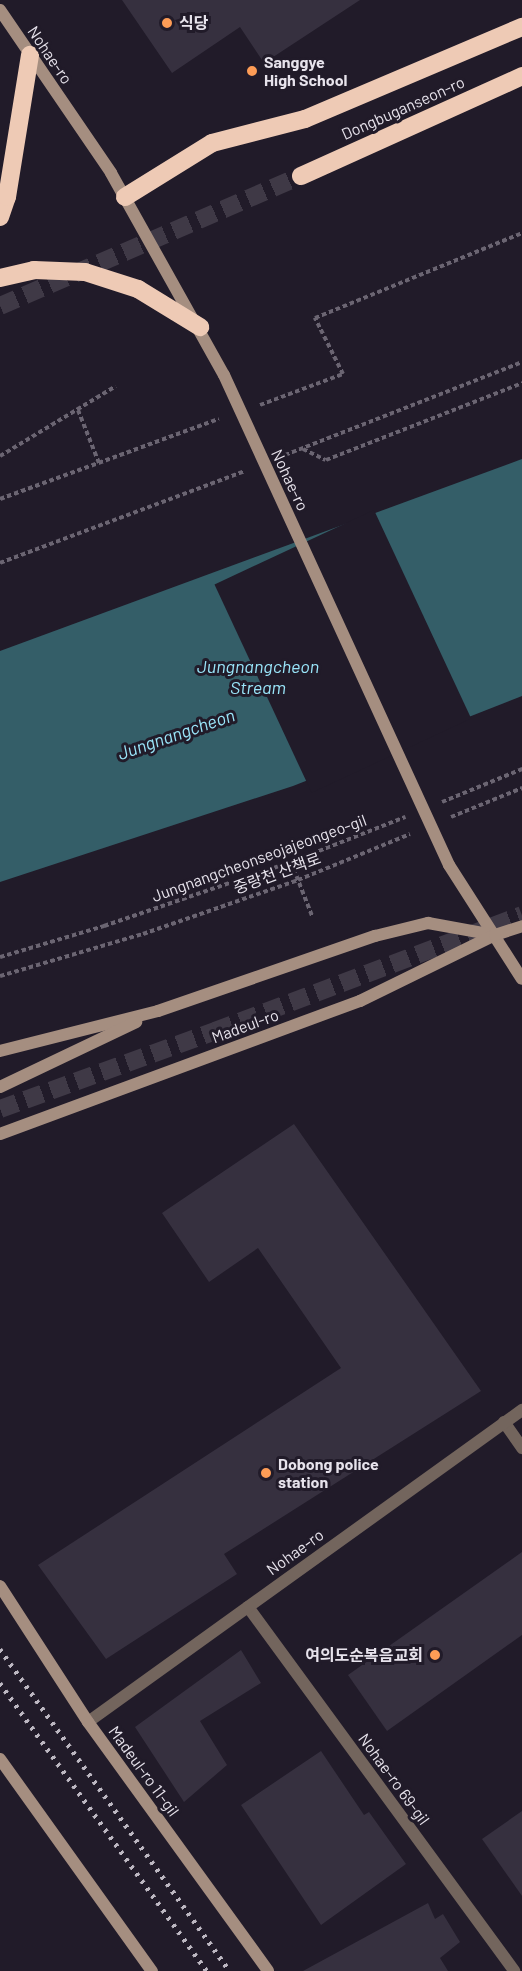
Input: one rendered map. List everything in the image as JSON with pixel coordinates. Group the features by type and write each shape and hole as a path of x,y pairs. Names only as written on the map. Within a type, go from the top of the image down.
{"highway":[{"path":"125,197 212,143 305,118 522,27"},
{"path":"0,217 7,197 30,56"},
{"name":"Dongbuganseon-ro","path":"301,176 522,76"},
{"path":"0,278 33,270 85,272 138,290 200,327"}],"main road":[{"name":"Nohae-ro","path":"0,10 125,197 200,327 449,865 522,979"},
{"name":"Madeul-ro","path":"0,1051 158,1011 375,936 428,923 495,935"},
{"name":"Madeul-ro","path":"0,1134 360,1001 495,935 522,926"},
{"path":"0,1087 158,1011"},
{"name":"Madeul-ro 11-gil","path":"0,1586 88,1722 268,1971"},
{"path":"0,1759 152,1971"}],"street":[{"name":"Nohae-ro","path":"88,1722 522,1410"},
{"path":"504,1422 522,1448"},
{"name":"Nohae-ro 69-gil","path":"248,1607 514,1971"}],"path":[{"path":"254,407 343,374 315,318 522,233"},
{"path":"302,448 326,460 522,383"},
{"path":"0,456 117,386"},
{"path":"78,410 99,463"},
{"path":"0,499 221,419"},
{"path":"437,804 522,769"},
{"path":"447,818 522,788"},
{"name":"Jungnangcheonseojajeongeo-gil","path":"0,957 104,926 291,862 416,812"},
{"name":"중랑천 산책로","path":"0,976 143,934 298,880 415,831"},
{"path":"291,862 312,916"}],"water":[{"name":"Jungnangcheon Stream","path":"522,459 522,696 293,786 0,882 0,651"}],"pier":[{"path":"374,510 471,718 312,793 214,584"}],"building":[{"path":"122,0 360,0 264,63 240,27 172,73"},
{"name":"Dobong police station","path":"294,1124 481,1391 224,1554 237,1574 106,1659 38,1565 341,1368 258,1248 209,1282 162,1213"},
{"name":"여의도순복음교회","path":"522,1552 522,1635 387,1731 348,1675"},
{"path":"241,1650 261,1683 200,1721 227,1765 184,1802 135,1727"},
{"path":"321,1751 364,1815 369,1812 406,1864 321,1925 241,1805"},
{"path":"522,1811 522,1896 482,1839"},
{"path":"428,1903 435,1919 443,1914 460,1942 440,1958 448,1971 303,1971"}],"tunnel":[{"path":"0,306 301,176"},
{"path":"0,1109 522,915"}],"railway":[{"path":"0,1649 230,1971"},
{"path":"0,1683 207,1971"}],"place":[{"name":"식당","path":"167,23"},
{"name":"Sanggye High School","path":"252,71"},
{"name":"Dobong police station","path":"266,1473"},
{"name":"여의도순복음교회","path":"435,1655"}],"water label":[{"name":"Jungnangcheon","path":"176,734"}]}
